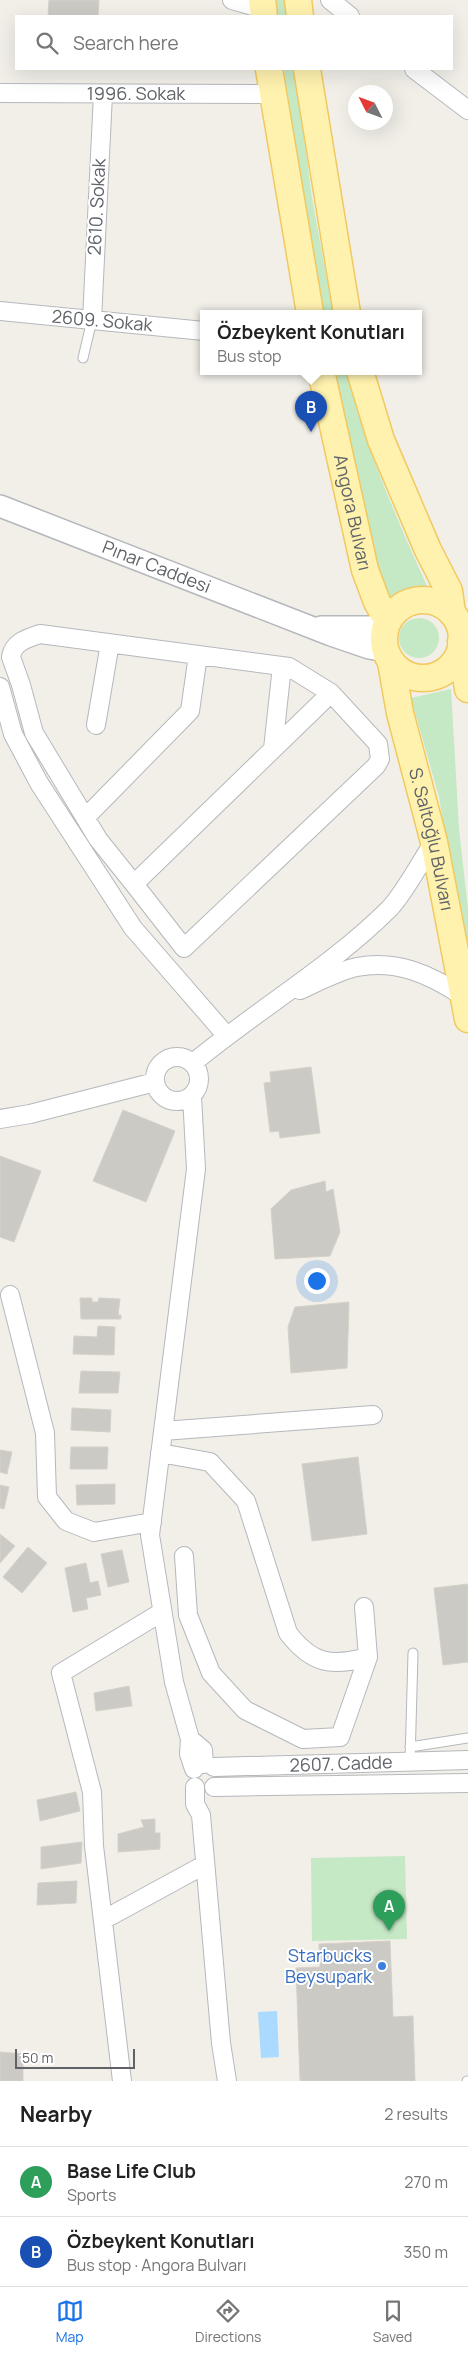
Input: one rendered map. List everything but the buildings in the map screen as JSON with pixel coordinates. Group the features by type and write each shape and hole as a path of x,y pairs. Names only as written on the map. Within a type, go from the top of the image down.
{"main road":[{"path":"298,0 300,15"},
{"path":"269,70 309,310"},
{"path":"307,70 347,310"},
{"name":"Angora Bulvarı","path":"322,375 364,570 377,602 388,640"},
{"path":"361,375 380,440 420,534 449,591 460,626 468,679"},
{"path":"417,600 435,602 460,626 460,652 454,663 444,672 432,677 411,676 400,670 388,640 400,607 417,600"},
{"name":"S. Saltoğlu Bulvarı","path":"388,640 400,713 434,842 466,1008"}],"street":[{"path":"232,0 263,8"},
{"path":"330,0 349,15"},
{"path":"415,70 468,110"},
{"name":"1996. Sokak","path":"0,93 272,94"},
{"name":"2610. Sokak","path":"92,320 103,94"},
{"name":"2609. Sokak","path":"0,311 200,331"},
{"name":"Pınar Caddesi","path":"0,506 351,642 388,640"},
{"path":"40,634 110,643 289,667 331,694 378,744 380,758 376,766 184,948 98,838 85,818 34,733 6,653 20,642 40,634"},
{"path":"96,725 110,643"},
{"path":"85,818 190,711 198,654"},
{"path":"273,749 282,666"},
{"path":"0,687 12,734 39,783 133,928 226,1035"},
{"path":"134,884 331,694"},
{"path":"193,1063 226,1035 354,941 391,906 434,842"},
{"path":"280,997 356,968 384,964 412,969 442,982 466,1008"},
{"path":"179,1057 193,1063 200,1076 200,1083 192,1096 180,1102 166,1099 155,1082 159,1067 164,1061 179,1057"},
{"path":"0,1119 30,1114 155,1082"},
{"path":"192,1096 196,1169 150,1535 174,1682 190,1738 203,1750 204,1767 218,1779 206,1788"},
{"path":"10,1295 44,1433 46,1497 66,1522 94,1532 152,1522"},
{"path":"163,1431 373,1415"},
{"path":"160,1453 210,1462 246,1501 288,1633 302,1650 330,1663 368,1658"},
{"path":"184,1556 188,1615 211,1673 245,1710 303,1739 340,1737 368,1658 364,1607"},
{"path":"122,2081 94,1846 92,1792 61,1673 162,1612"},
{"path":"410,1754 411,1784"},
{"name":"2607. Cadde","path":"204,1767 410,1754 468,1760"},
{"path":"204,1767 191,1776 206,1788"},
{"name":"2607. Cadde","path":"206,1788 468,1783"},
{"path":"206,1788 206,1802 200,1815 221,2043 227,2081"},
{"path":"103,1920 204,1865"}],"lane":[{"path":"83,358 92,320"},
{"path":"414,1653 410,1754 468,1738"}],"green space":[{"path":"274,0 285,0 287,15 277,15"},
{"path":"284,70 295,70 312,198 332,310 322,310"},
{"path":"336,375 347,375 362,426 392,507 427,586 386,599"},
{"path":"419,618 433,624 439,638 433,652 419,658 405,652 399,638 405,624"},
{"path":"451,689 459,829 468,909 468,970 439,797 411,698"},
{"path":"405,1856 407,1939 312,1941 311,1858"}],"water":[{"path":"277,2011 279,2057 261,2058 258,2012"}],"place":[{"name":"Özbeykent Konutları","path":"311,432"},
{"name":"Base Life Club","path":"389,1931"},
{"name":"Starbucks Beysupark","path":"382,1966"}]}
